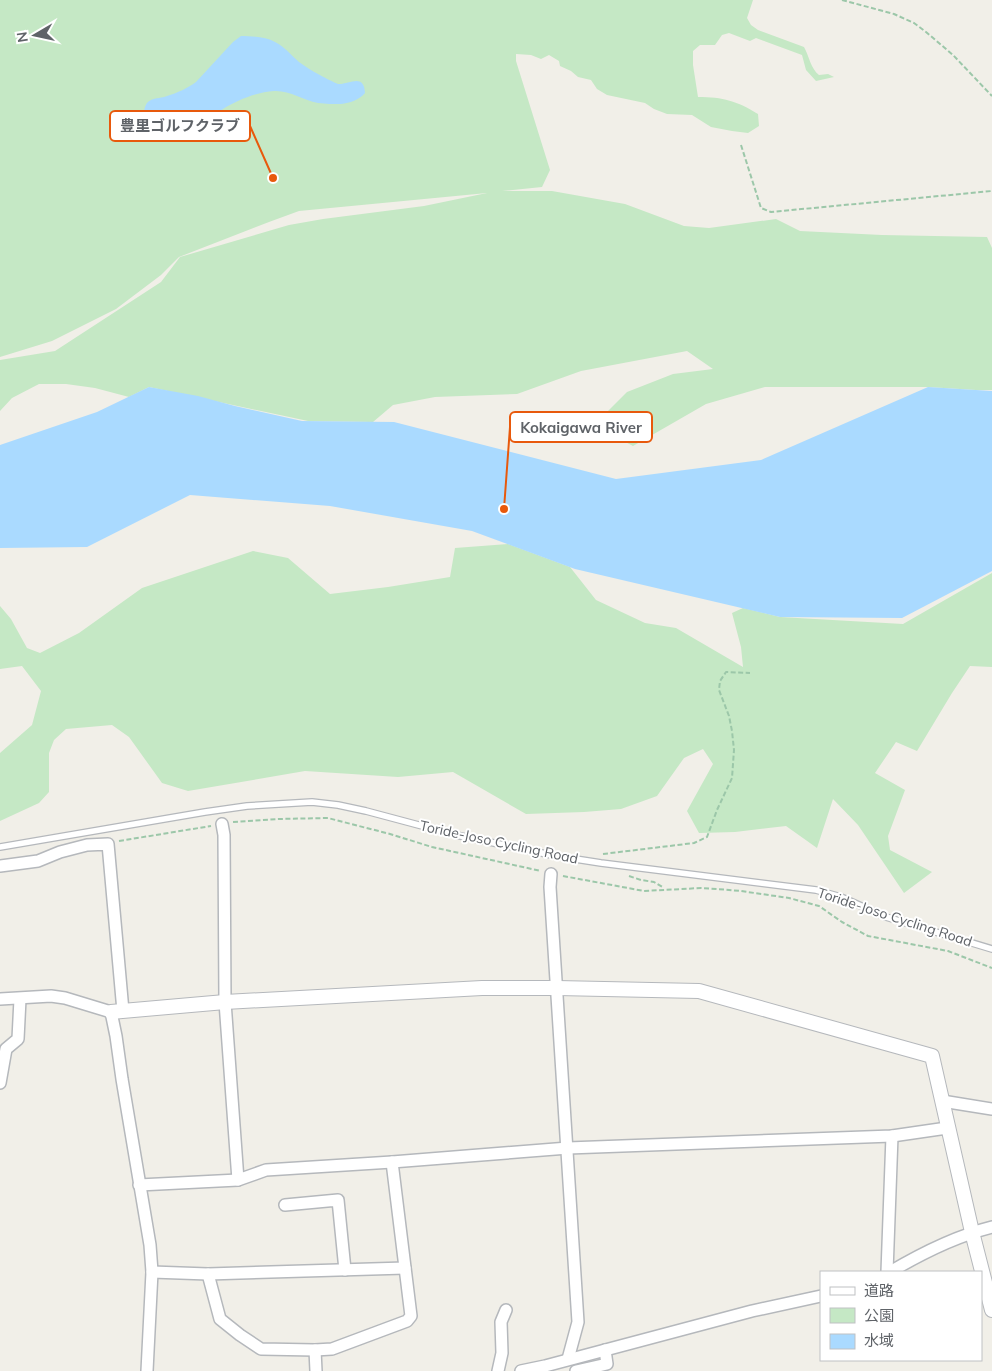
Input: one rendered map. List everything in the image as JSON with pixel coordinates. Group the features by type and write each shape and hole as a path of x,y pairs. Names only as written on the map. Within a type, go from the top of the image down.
{"street":[{"path":"222,824 224,835 225,1002 238,1180"},
{"path":"0,866 38,861 60,852 86,845 108,844 117,1012 116,1036 150,1245 152,1272 147,1371"},
{"path":"551,874 550,888 578,1322 568,1359"},
{"path":"0,1000 51,996 117,1012 225,1002 482,988 699,991 932,1056 972,1232 992,1310"},
{"path":"0,1083 6,1049 18,1039 20,999"},
{"path":"942,1101 992,1109"},
{"path":"139,1185 238,1180 266,1170 568,1148 892,1136 948,1128"},
{"path":"888,1271 892,1136"},
{"path":"208,1274 220,1319 261,1349 332,1349 408,1321 411,1316 392,1162"},
{"path":"286,1205 338,1200 344,1270"},
{"path":"890,1271 915,1257 972,1232 992,1227"},
{"path":"152,1272 208,1274 405,1268"},
{"path":"521,1371 752,1311 820,1296"},
{"path":"498,1371 502,1354 501,1322 506,1310"},
{"path":"315,1350 316,1371"},
{"path":"576,1371 607,1364 605,1350"}],"lane":[{"name":"Toride-Joso Cycling Road","path":"0,846 197,813 247,806 312,802 366,811 516,849 596,862 816,890 841,897 886,917 992,949"}],"path":[{"path":"842,0 894,14 914,23 953,55 992,96"},
{"path":"742,145 761,208 771,212 992,191"},
{"path":"596,862 600,855 694,844 707,837 732,778 734,750 732,731 730,716 719,690 720,681 726,672 750,673"},
{"path":"108,844 222,824 279,818 328,818 432,846 551,874 644,891 701,888 741,891 789,898 819,906 842,922 868,936 948,952 992,968"}],"green space":[{"path":"0,0 753,0 747,18 751,25 758,30 804,47 812,66 819,75 828,74 834,77 816,81 806,70 802,55 756,38 750,41 729,33 722,35 715,45 700,45 693,51 693,65 698,97 730,101 758,114 759,126 748,133 711,127 692,115 667,114 645,103 607,95 597,89 591,80 578,77 560,66 559,61 549,55 541,59 531,55 516,54 516,61 550,170 542,187 502,191 552,191 625,204 684,226 709,228 776,219 800,231 987,237 992,248 992,390 928,387 765,387 706,404 633,446 616,437 602,417 627,392 673,374 713,369 687,351 581,371 517,394 435,397 393,405 373,422 308,421 149,387 129,397 95,388 66,384 39,384 12,398 0,411 0,360 55,351 161,282 180,257 289,225 424,206 487,193 299,211 179,257 161,275 116,309 52,341 0,357"},
{"path":"508,544 570,567 596,600 645,623 676,628 743,667 741,647 732,613 743,608 780,617 903,624 992,573 992,667 970,666 917,751 896,742 875,773 905,790 888,836 890,850 932,872 904,893 858,825 833,799 817,848 786,826 735,832 699,833 687,811 713,764 703,749 684,758 657,796 621,809 526,814 453,772 398,777 305,771 188,791 162,783 129,737 112,725 66,729 54,740 49,753 49,792 39,803 0,821 0,753 32,725 41,691 22,666 0,669 0,606 11,619 27,648 40,653 79,633 142,588 253,551 288,558 330,594 450,577 455,548"}],"water":[{"path":"241,36 271,40 282,46 299,62 332,81 339,84 359,81 364,87 365,93 360,98 351,102 332,104 312,102 280,91 268,92 241,100 209,119 193,123 157,123 144,112 149,101 175,93 196,82 233,42"},
{"path":"149,387 198,396 302,421 394,422 616,479 761,460 928,387 992,391 992,571 902,618 780,617 575,569 472,531 330,506 190,495 87,547 0,548 0,445 97,412"}],"place":[{"name":"豊里ゴルフクラブ","path":"273,178"},
{"name":"Kokaigawa River","path":"504,509"}]}
